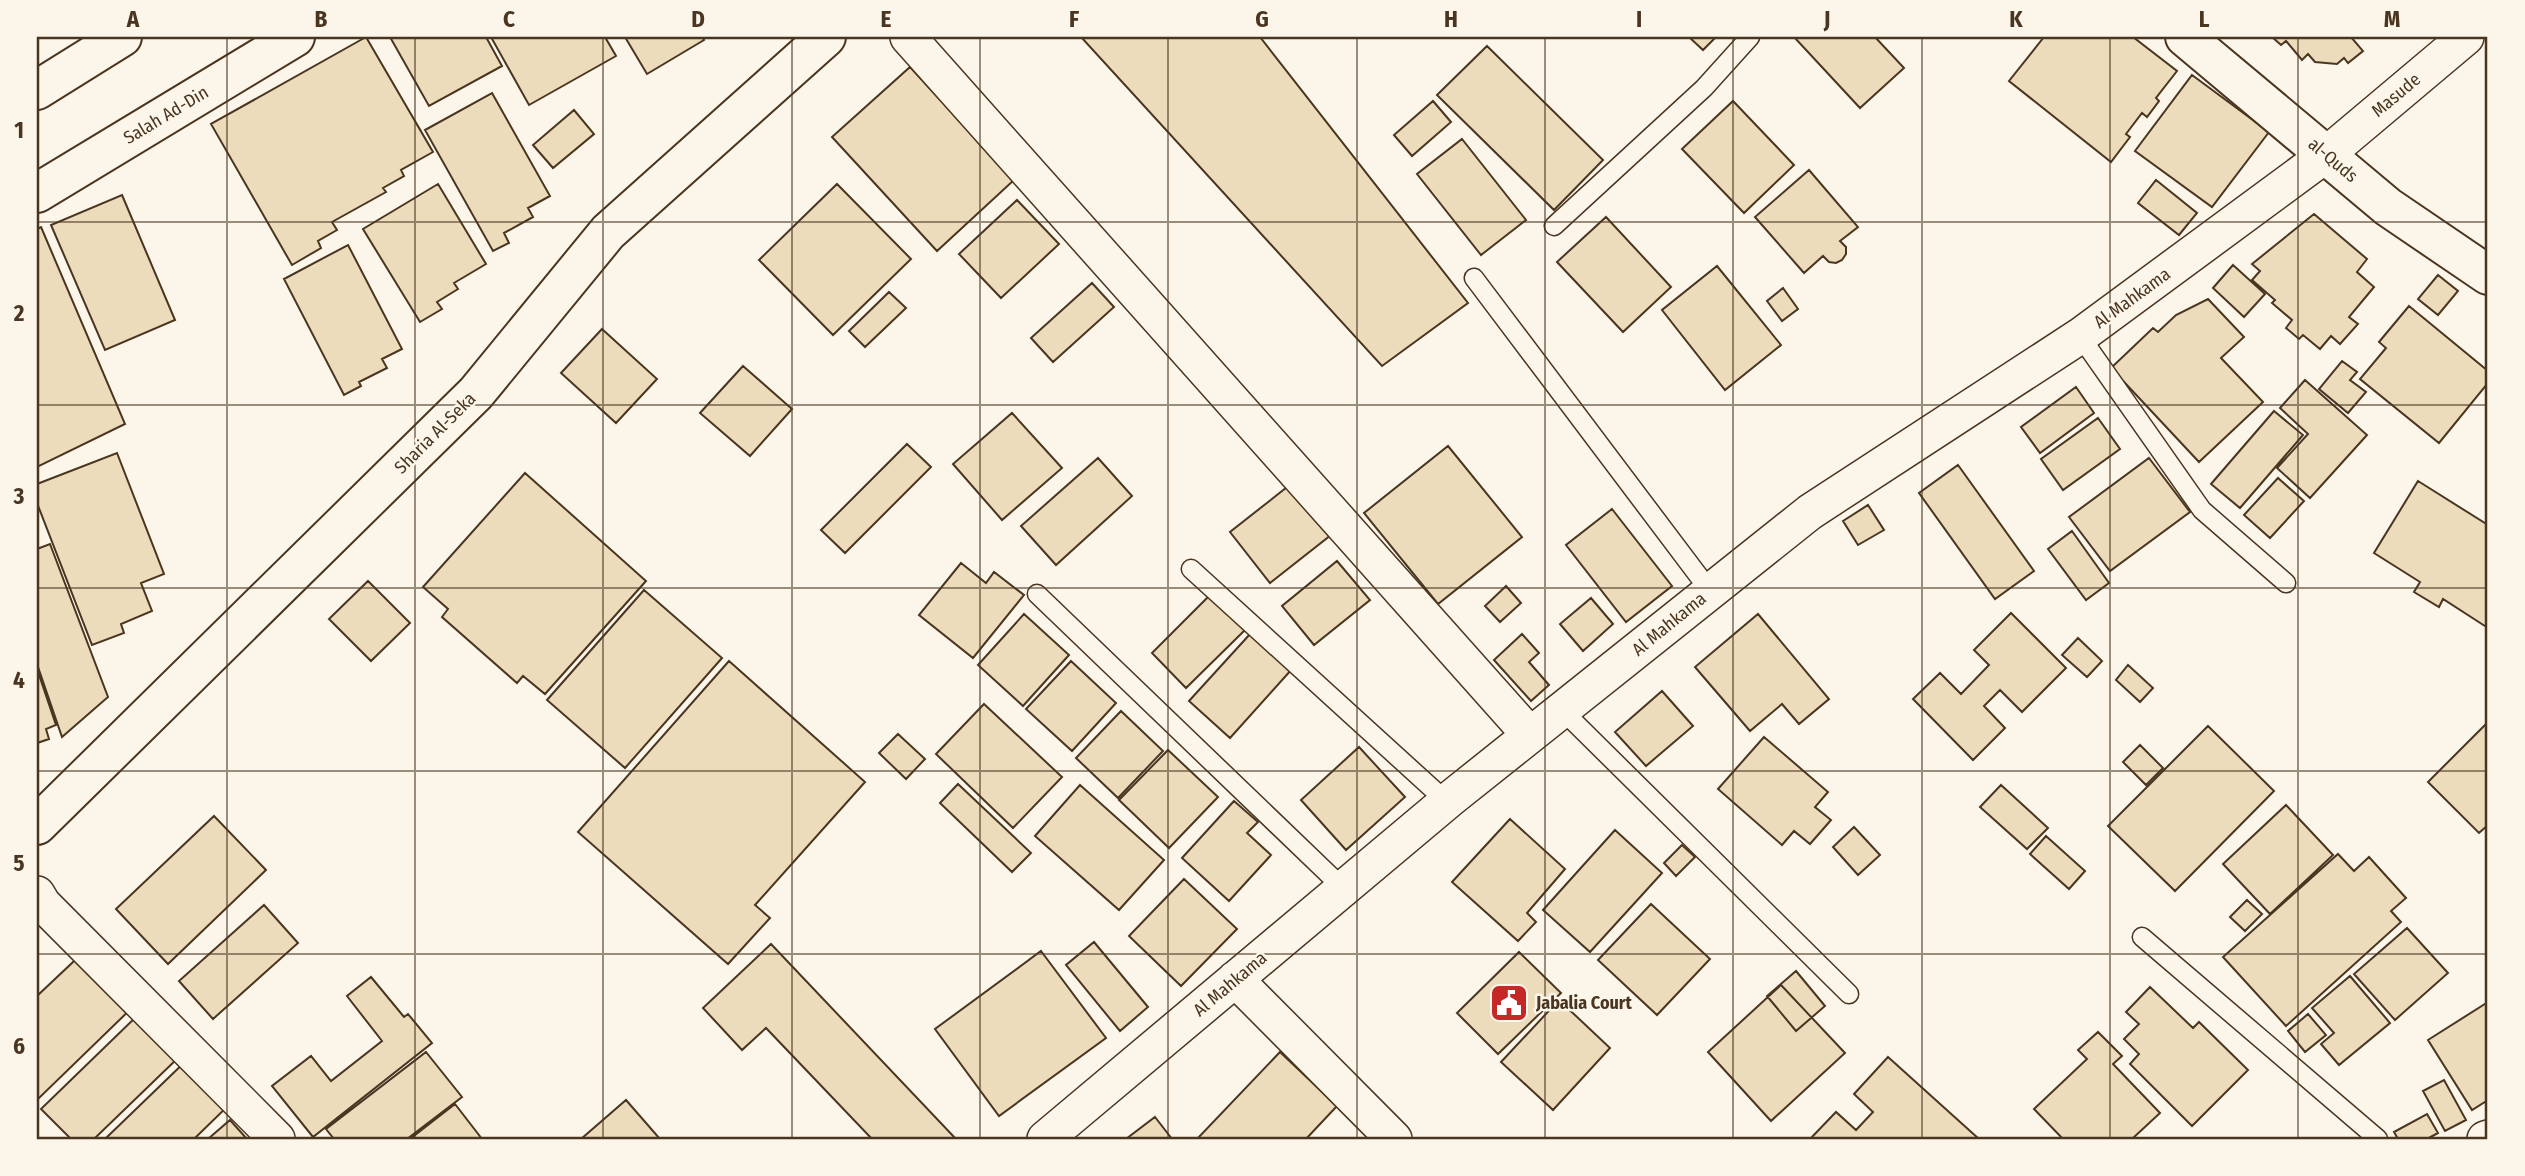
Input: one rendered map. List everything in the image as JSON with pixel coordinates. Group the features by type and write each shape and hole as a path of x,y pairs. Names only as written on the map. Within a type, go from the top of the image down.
{"main road":[{"path":"37,90 122,37"},
{"name":"Salah Ad-Din","path":"37,193 295,37"},
{"name":"Sharia Al-Seka","path":"37,825 476,393 608,232 826,37"},
{"name":"al-Quds","path":"2185,37 2388,207 2488,275"}],"street":[{"path":"908,37 1530,735"},
{"name":"Masude","path":"2327,154 2466,37"},
{"name":"Al Mahkama","path":"1045,1139 1447,802 1810,512 2080,336 2327,154"},
{"path":"37,894 53,914 277,1139"},
{"path":"1235,979 1394,1139"}],"lane":[{"path":"1553,226 1704,88 1750,37"},
{"path":"1474,278 1710,591"},
{"path":"2080,336 2202,510 2286,583"},
{"path":"1191,569 1447,802"},
{"path":"1037,594 1345,889"},
{"path":"1562,710 1849,994"},
{"path":"2141,937 2378,1139"}],"building":[{"path":"366,37 433,152 401,170 404,176 383,188 386,192 332,222 337,230 318,241 321,248 292,265 211,124"},
{"path":"390,37 486,37 502,66 429,106"},
{"path":"491,37 605,37 616,56 529,105"},
{"path":"625,37 702,37 704,40 647,74"},
{"path":"1081,37 1260,37 1468,303 1382,366"},
{"path":"1689,37 1716,37 1703,50"},
{"path":"1794,37 1875,37 1904,68 1860,108"},
{"path":"2044,37 2133,37 2177,71 2156,98 2159,101 2147,117 2142,113 2126,134 2130,137 2111,162 2009,81"},
{"path":"2272,37 2351,37 2363,51 2348,63 2344,58 2337,64 2315,62 2308,54 2302,60 2286,41 2281,45"},
{"path":"1487,46 1603,160 1554,210 1437,95"},
{"path":"910,67 1014,180 937,251 832,137"},
{"path":"2192,75 2269,132 2212,207 2135,151"},
{"path":"492,93 550,196 528,208 533,217 504,233 509,243 493,251 425,130"},
{"path":"1433,101 1451,122 1412,156 1394,135"},
{"path":"1733,101 1794,165 1744,213 1682,149"},
{"path":"574,110 594,134 553,168 533,145"},
{"path":"1462,139 1526,220 1481,255 1417,174"},
{"path":"1809,170 1858,227 1840,241 1846,247 1842,260 1829,262 1823,256 1804,273 1755,217"},
{"path":"2156,180 2197,213 2179,235 2138,203"},
{"path":"438,184 486,264 454,283 458,289 437,302 442,309 420,322 363,229"},
{"path":"837,184 911,259 833,335 759,260"},
{"path":"122,195 175,320 105,350 51,225"},
{"path":"1017,200 1059,244 1001,298 959,254"},
{"path":"2314,214 2367,259 2357,272 2374,287 2349,317 2358,324 2340,344 2331,336 2320,349 2303,335 2299,339 2286,328 2292,320 2272,303 2275,300 2252,280 2260,271 2252,264"},
{"path":"1606,217 1671,287 1623,332 1557,262"},
{"path":"41,227 125,424 37,467 37,229"},
{"path":"348,245 402,349 382,359 387,368 359,382 361,386 344,395 284,279"},
{"path":"2233,265 2265,294 2244,317 2213,288"},
{"path":"1717,266 1781,345 1725,390 1662,310"},
{"path":"2438,275 2458,291 2438,315 2418,299"},
{"path":"1092,283 1114,307 1053,362 1031,338"},
{"path":"1783,288 1798,309 1782,321 1767,301"},
{"path":"889,292 906,308 865,347 849,331"},
{"path":"2208,299 2244,337 2221,358 2263,402 2199,462 2111,368 2153,328 2158,332 2176,315"},
{"path":"2409,306 2488,371 2488,383 2439,443 2360,379 2386,348 2379,342"},
{"path":"602,329 657,379 616,423 561,373"},
{"path":"2342,361 2357,372 2350,380 2366,392 2348,413 2319,389"},
{"path":"743,366 792,409 750,456 700,413"},
{"path":"2305,380 2367,435 2310,498 2277,468 2308,434 2280,408"},
{"path":"2076,387 2094,413 2040,453 2021,427"},
{"path":"2274,411 2303,435 2240,508 2211,484"},
{"path":"1012,413 1062,468 1002,520 953,464"},
{"path":"2098,418 2120,449 2063,490 2041,459"},
{"path":"907,444 931,467 845,553 821,530"},
{"path":"1448,446 1522,537 1438,604 1364,513"},
{"path":"117,453 164,574 141,583 152,611 121,624 124,633 92,645 37,503 37,484"},
{"path":"1098,458 1132,496 1056,565 1021,526"},
{"path":"2149,458 2190,512 2110,571 2069,517"},
{"path":"1958,465 2034,571 1995,599 1919,493"},
{"path":"525,473 646,581 545,694 523,676 517,683 442,617 448,609 423,587"},
{"path":"2278,478 2304,501 2270,538 2244,515"},
{"path":"1296,480 1336,531 1270,583 1230,532"},
{"path":"2418,481 2488,525 2488,628 2443,599 2439,607 2414,592 2420,582 2374,553"},
{"path":"1868,505 1884,530 1858,545 1843,521"},
{"path":"1612,509 1672,586 1626,622 1566,545"},
{"path":"2072,531 2109,583 2086,600 2048,549"},
{"path":"50,544 108,697 62,737 37,664 37,549"},
{"path":"1337,561 1370,600 1314,645 1282,606"},
{"path":"961,563 986,583 994,572 1024,595 973,658 919,615"},
{"path":"368,581 410,623 371,661 329,619"},
{"path":"1506,586 1521,603 1500,622 1485,606"},
{"path":"644,590 722,658 625,768 547,700"},
{"path":"1212,593 1247,628 1186,688 1152,653"},
{"path":"1591,598 1613,624 1583,651 1560,624"},
{"path":"2011,613 2066,668 2022,712 2000,690 1984,706 2005,728 1973,760 1913,699 1940,673 1961,694 1989,665 1974,650"},
{"path":"1024,614 1069,655 1023,706 978,665"},
{"path":"1758,614 1829,699 1799,724 1782,704 1750,731 1695,667"},
{"path":"1251,633 1292,669 1230,738 1189,701"},
{"path":"1522,634 1539,653 1529,662 1549,685 1531,701 1494,660"},
{"path":"2078,638 2102,661 2087,677 2062,655"},
{"path":"729,661 865,782 755,905 770,918 728,964 578,832"},
{"path":"1071,661 1116,703 1072,751 1026,709"},
{"path":"2128,665 2153,688 2140,702 2116,680"},
{"path":"37,669 56,725 46,729 49,739 37,743"},
{"path":"1662,691 1693,726 1646,766 1615,732"},
{"path":"984,704 1062,777 1013,828 936,754"},
{"path":"1121,711 1163,751 1118,798 1076,758"},
{"path":"2488,722 2488,825 2479,833 2428,782"},
{"path":"2208,726 2274,791 2175,891 2108,826"},
{"path":"898,734 925,759 906,779 879,753"},
{"path":"1764,737 1828,792 1815,807 1831,820 1810,844 1794,831 1782,845 1718,789"},
{"path":"2140,745 2163,768 2146,785 2123,762"},
{"path":"1359,747 1405,797 1346,850 1301,800"},
{"path":"1168,750 1218,797 1169,848 1119,800"},
{"path":"958,784 1031,853 1012,872 940,803"},
{"path":"1080,785 1164,860 1119,910 1035,836"},
{"path":"2001,785 2048,828 2027,849 1980,807"},
{"path":"1234,801 1258,822 1247,833 1271,855 1229,901 1182,858"},
{"path":"2286,805 2333,855 2270,914 2223,864"},
{"path":"214,816 266,870 168,964 116,909"},
{"path":"1510,819 1565,869 1527,913 1536,922 1518,941 1452,882"},
{"path":"1854,827 1880,855 1858,875 1833,847"},
{"path":"1615,830 1662,873 1590,952 1543,910"},
{"path":"2046,836 2085,871 2069,889 2030,854"},
{"path":"1682,845 1695,857 1676,876 1664,863"},
{"path":"2338,854 2354,871 2369,857 2406,898 2391,911 2401,922 2286,1026 2223,957"},
{"path":"1184,879 1237,929 1181,986 1129,936"},
{"path":"2247,900 2262,914 2245,931 2230,917"},
{"path":"1651,904 1710,959 1657,1015 1598,960"},
{"path":"264,905 298,943 213,1019 179,981"},
{"path":"2407,928 2448,973 2395,1020 2354,974"},
{"path":"1094,942 1148,1007 1120,1031 1066,965"},
{"path":"771,944 956,1139 872,1139 766,1028 742,1050 703,1008"},
{"path":"89,947 140,1000 37,1100 37,996"},
{"path":"1041,951 1106,1038 999,1116 935,1029"},
{"name":"Jabalia Court","path":"1519,952 1561,993 1498,1054 1457,1013"},
{"path":"1796,971 1825,1006 1796,1031 1767,996"},
{"path":"2350,976 2390,1023 2339,1065 2321,1044 2334,1033 2312,1008"},
{"path":"371,977 404,1017 408,1014 432,1043 313,1137 272,1086 311,1056 331,1081 382,1041 347,996"},
{"path":"1781,985 1845,1053 1771,1121 1708,1052"},
{"path":"2150,987 2193,1028 2199,1022 2248,1070 2192,1126 2130,1064 2139,1054 2124,1039 2139,1024 2126,1012"},
{"path":"1559,1000 1610,1048 1553,1110 1501,1062"},
{"path":"2488,1002 2488,1100 2472,1110 2428,1040"},
{"path":"139,1014 180,1056 94,1139 71,1139 41,1109"},
{"path":"2308,1014 2326,1035 2305,1052 2288,1031"},
{"path":"2098,1032 2122,1056 2113,1064 2160,1113 2132,1139 2063,1139 2034,1109 2087,1059 2078,1050"},
{"path":"426,1052 462,1097 407,1139 334,1139 326,1129"},
{"path":"1280,1052 1337,1106 1306,1139 1197,1139"},
{"path":"190,1057 232,1102 194,1139 105,1139"},
{"path":"1888,1057 1979,1139 1810,1139 1836,1112 1856,1130 1873,1112 1854,1094"},
{"path":"2444,1080 2466,1120 2445,1131 2423,1091"},
{"path":"626,1100 660,1139 581,1139"},
{"path":"455,1104 482,1139 410,1139"},
{"path":"2427,1114 2438,1133 2427,1139 2398,1139 2394,1132"},
{"path":"1155,1117 1172,1139 1126,1139"},
{"path":"230,1120 247,1139 208,1139"}],"place":[{"name":"Jabalia Court","path":"1509,1003"}]}
